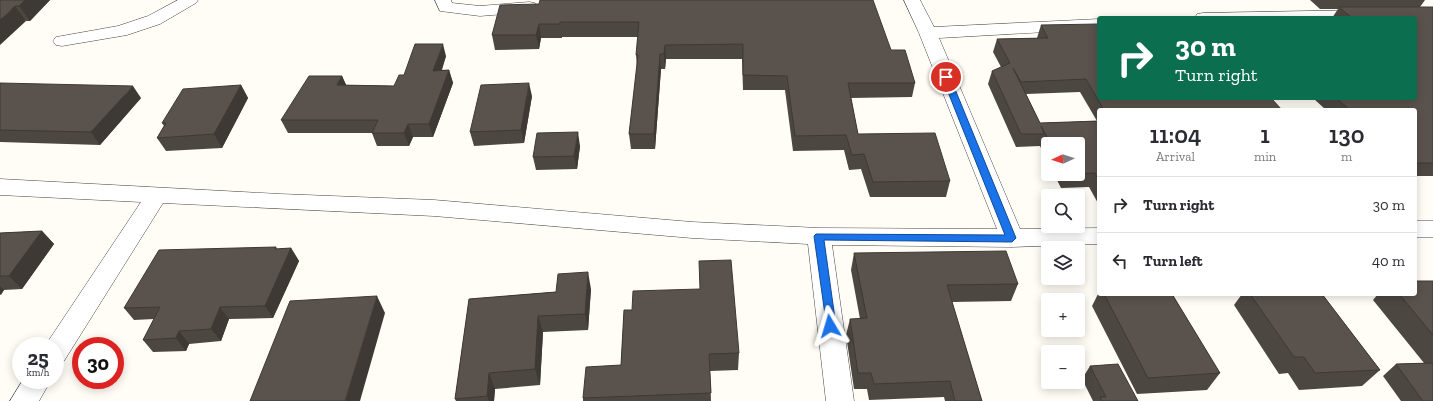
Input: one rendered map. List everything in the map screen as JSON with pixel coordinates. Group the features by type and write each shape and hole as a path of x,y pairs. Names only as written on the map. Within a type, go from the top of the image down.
{"street":[{"path":"62,41 121,31 154,20 190,0"},
{"path":"443,0 446,6 480,11 536,7"},
{"path":"912,0 928,33 1012,238"},
{"path":"1290,16 1378,14"},
{"path":"928,33 1097,24"},
{"path":"0,188 434,208 692,230 819,236 1012,238 1097,236"},
{"path":"64,339 157,195"},
{"path":"1417,229 1433,229"},
{"path":"819,236 840,401"},
{"path":"24,401 32,389"}],"building":[{"path":"0,0 25,0 19,6 15,6 0,20"},
{"path":"540,0 873,0 891,50 905,50 915,83 848,83 858,134 935,133 950,181 873,182 864,154 852,155 846,135 795,136 787,76 743,75 743,44 665,45 664,54 660,54 654,134 629,134 638,55 636,55 639,22 560,22 560,24 539,24 536,35 492,35 500,5 539,4"},
{"path":"1339,7 1433,7 1433,163 1417,163 1417,108 1348,108 1338,100 1417,100 1417,16 1350,16"},
{"path":"1097,24 1097,98 1086,79 1021,82 1013,68 1040,123 1097,121 1097,177 1095,173 1085,174 1085,137 1047,137 1041,126 1044,134 1021,134 992,71 1010,63 997,39 1048,38 1041,25"},
{"path":"415,44 443,44 433,71 449,70 429,124 408,124 404,133 372,133 378,120 281,120 309,76 342,76 337,85 394,86 399,75 404,75"},
{"path":"0,83 133,86 91,132 0,130"},
{"path":"529,83 521,130 470,132 481,85"},
{"path":"241,85 214,134 157,138 166,123 162,123 183,89"},
{"path":"1098,100 1273,100 1280,108 1103,108"},
{"path":"578,132 574,156 533,157 537,133"},
{"path":"42,231 9,276 0,276 0,233"},
{"path":"276,247 275,249 291,248 265,306 220,307 211,329 179,331 176,338 143,340 160,307 124,308 159,250"},
{"path":"1006,251 1018,284 947,285 982,401 955,401 950,381 874,384 871,373 858,373 850,319 867,318 854,253"},
{"path":"731,260 739,353 709,354 711,393 583,398 586,367 621,365 624,310 632,310 633,291 700,289 699,261"},
{"path":"588,272 585,314 538,316 535,369 489,373 487,396 455,399 469,299 556,292 558,274"},
{"path":"1417,281 1433,281 1433,335 1401,296 1417,296"},
{"path":"377,296 345,401 250,401 290,301"},
{"path":"1105,296 1173,296 1220,373 1148,378"},
{"path":"1251,296 1324,296 1380,370 1315,373 1304,357 1294,357"},
{"path":"1432,363 1433,401 1423,401 1396,364"},
{"path":"1118,364 1138,401 1102,401 1100,397 1106,397 1090,366"}],"route":[{"path":"830,326 819,236 1012,238 946,77"}]}
